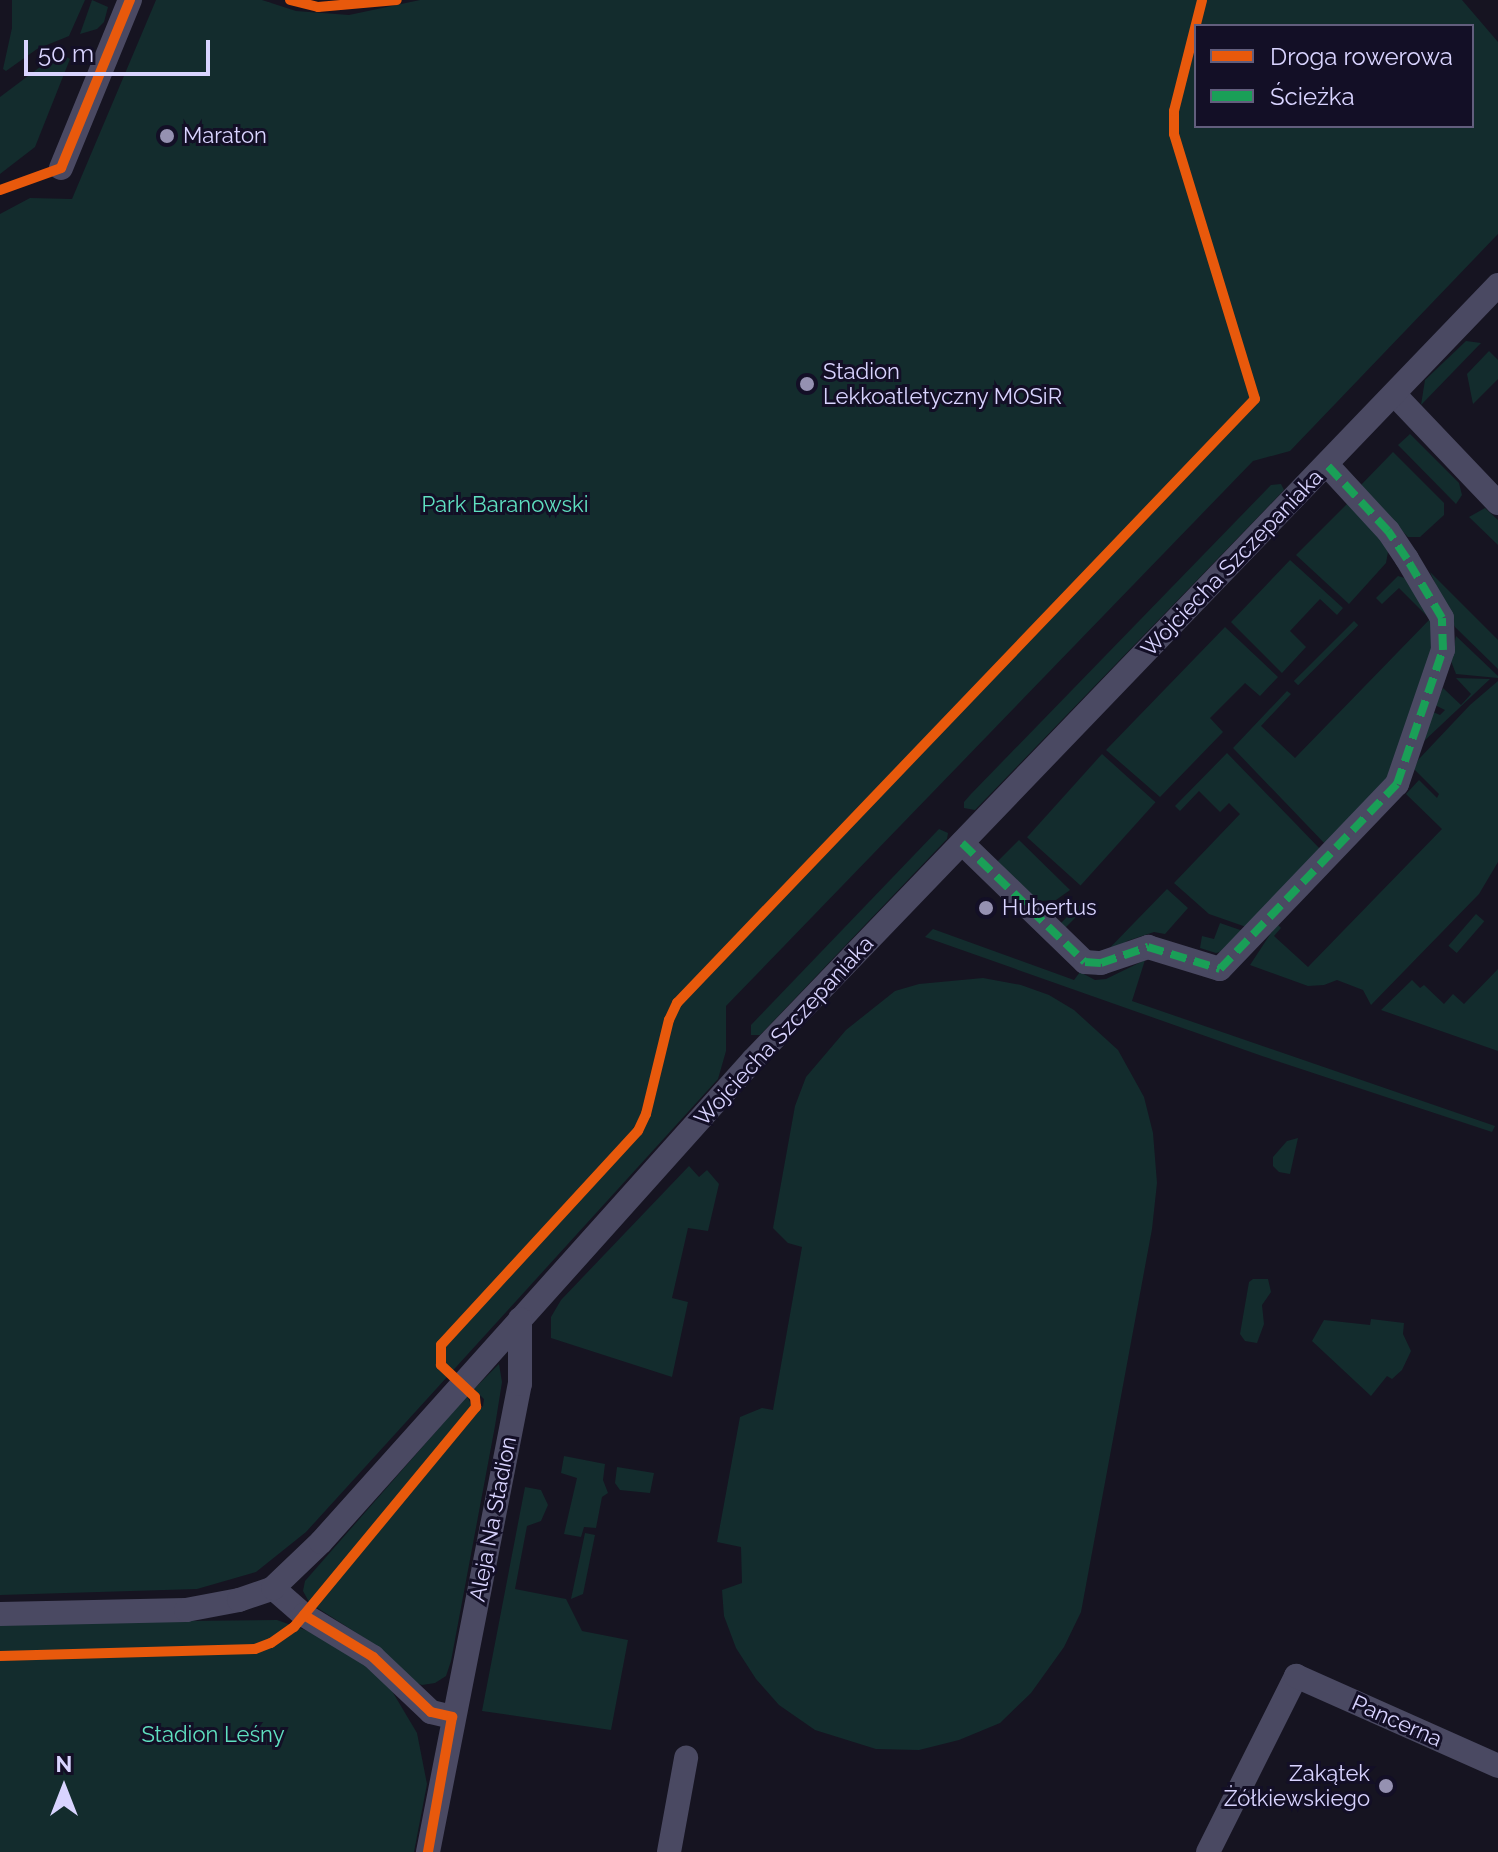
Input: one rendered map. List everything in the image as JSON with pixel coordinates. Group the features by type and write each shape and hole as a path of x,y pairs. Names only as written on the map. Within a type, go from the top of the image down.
{"street":[{"path":"61,168 130,0"},
{"name":"Wojciecha Szczepaniaka","path":"0,1614 186,1610 239,1600 273,1588 321,1542 753,1060 1498,285"},
{"path":"1395,395 1498,503"},
{"path":"962,843 1085,962 1101,963 1148,947 1220,969 1397,784 1443,650 1444,626 1438,609 1407,559 1388,531 1327,465"},
{"name":"Aleja Na Stadion","path":"428,1852 452,1717 520,1384 520,1319"},
{"path":"273,1588 304,1615 373,1657 431,1712 452,1717"},
{"name":"Pancerna","path":"1208,1852 1296,1676 1498,1766"},
{"path":"669,1852 686,1758"}],"green space":[{"path":"12,0 85,0 69,36 37,49 6,71 3,69 12,28"},
{"path":"92,0 108,7 104,22 97,29 80,34"},
{"name":"Park Baranowski","path":"156,0 262,0 296,11 349,15 420,0 1462,0 1498,42 1498,234 1290,451 1253,461 726,1006 726,1051 718,1079 306,1532 256,1572 197,1589 0,1595 0,214 30,198 72,199"},
{"path":"65,56 70,59 35,147 0,174 0,97 40,67"},
{"path":"1466,341 1481,343 1421,405 1425,380"},
{"path":"1489,351 1498,360 1498,379 1473,404 1467,374"},
{"path":"1410,434 1459,483 1462,495 1456,504 1398,445"},
{"path":"1393,452 1444,503 1444,515 1420,537 1408,537 1359,487"},
{"path":"1281,484 1284,490 975,810 964,808 964,802 971,794 1271,485"},
{"path":"1349,502 1374,527 1388,552 1386,563 1349,604 1296,555"},
{"path":"1485,508 1498,520 1498,545 1469,517"},
{"path":"1290,560 1343,608 1337,615 1320,599 1290,631 1306,647 1282,673 1231,622"},
{"path":"1430,572 1498,640 1498,669 1455,627"},
{"path":"1398,576 1408,579 1438,631 1388,785 1327,846 1233,748 1287,691 1291,694 1261,726 1295,758 1430,619 1399,588 1382,604 1376,598"},
{"path":"1354,621 1358,625 1298,685 1294,681"},
{"path":"1225,627 1278,677 1260,696 1245,683 1210,718 1223,732 1160,797 1106,750"},
{"path":"1456,636 1498,678 1456,674 1451,661"},
{"path":"1456,678 1490,679 1423,742 1433,712 1440,715 1445,710 1435,705 1443,688 1461,705 1471,694"},
{"path":"1498,681 1498,862 1479,894 1371,1005 1363,990 1337,980 1308,986 1250,965 1277,924 1281,928 1274,936 1308,967 1442,829 1406,794 1419,780 1437,798 1439,794 1414,769 1418,760 1470,705"},
{"path":"1227,753 1322,851 1249,928 1209,914 1174,883 1240,814 1229,803 1220,812 1199,791 1180,811 1175,806"},
{"path":"1102,754 1156,802 1081,885 1027,837"},
{"path":"939,829 948,833 947,839 760,1035 751,1035 751,1025"},
{"path":"1019,840 1070,890 1056,900 1039,901 995,864"},
{"path":"1167,889 1188,908 1165,934 1154,932 1127,941 1102,961 1095,962 1086,957 1056,928 1079,905 1083,910 1064,929 1097,961"},
{"path":"1476,914 1484,921 1457,953 1448,946"},
{"path":"1220,923 1246,932 1224,951 1216,953 1200,948 1202,936 1214,939"},
{"path":"933,929 1074,980 1080,972 1095,980 1106,979 1145,960 1132,1001 1495,1126 1492,1132 1262,1056 925,937"},
{"path":"1498,969 1498,1051 1381,1010 1412,980 1420,988 1424,985 1444,1004 1453,994 1464,1004"},
{"path":"983,978 1021,985 1049,995 1074,1010 1118,1050 1144,1097 1153,1133 1157,1183 1152,1229 1081,1612 1064,1647 1031,1693 1000,1723 959,1740 919,1750 876,1749 815,1730 779,1705 756,1679 736,1648 724,1616 722,1590 742,1583 741,1547 717,1542 740,1417 762,1408 773,1410 802,1247 788,1243 773,1228 795,1106 806,1077 846,1030 895,991 919,984"},
{"path":"1298,1138 1290,1174 1279,1172 1273,1166 1273,1157 1287,1141"},
{"path":"689,1166 699,1177 707,1170 719,1184 708,1231 688,1228 672,1298 688,1302 672,1377 551,1338 551,1317 561,1300"},
{"path":"1268,1279 1271,1292 1262,1305 1264,1324 1257,1343 1245,1341 1240,1334 1249,1282"},
{"path":"1371,1319 1404,1323 1403,1334 1411,1351 1402,1370 1392,1379 1387,1376 1371,1396 1312,1341 1324,1320 1370,1325"},
{"path":"499,1364 502,1382 495,1426 451,1661 446,1676 435,1683 422,1685 414,1682 366,1639 316,1607 483,1406 484,1399 474,1389"},
{"path":"467,1396 472,1406 309,1602 303,1591 305,1581"},
{"path":"564,1456 605,1464 603,1480 608,1493 602,1497 596,1528 584,1527 581,1537 564,1534 577,1478 561,1473"},
{"path":"617,1467 654,1473 650,1493 620,1490 615,1483"},
{"path":"525,1487 541,1490 548,1505 541,1521 527,1526 515,1589 566,1599 582,1631 628,1640 611,1730 482,1711"},
{"path":"585,1533 595,1535 583,1594 571,1599"},
{"name":"Stadion Leśny","path":"277,1620 308,1631 352,1655 389,1686 417,1733 427,1784 414,1852 0,1852 0,1623"}],"marked path":[{"path":"962,843 1085,962 1101,963 1148,947 1220,969 1397,784 1443,650 1442,618 1407,559 1388,531 1327,465"}],"cycle path":[{"path":"0,190 61,168 130,0"},
{"path":"290,0 318,7 397,0"},
{"path":"1196,24 1202,0"},
{"path":"0,1656 255,1649 271,1643 294,1627 476,1407 475,1397 441,1365 441,1345 638,1131 646,1114 669,1020 677,1003 1255,399 1174,134 1174,111 1194,32"},
{"path":"304,1615 373,1657 431,1712 452,1717 428,1852"}],"place":[{"name":"Maraton","path":"167,136"},
{"name":"Stadion Lekkoatletyczny MOSiR","path":"807,384"},
{"name":"Hubertus","path":"986,908"},
{"name":"Zakątek Żółkiewskiego","path":"1386,1786"}]}
